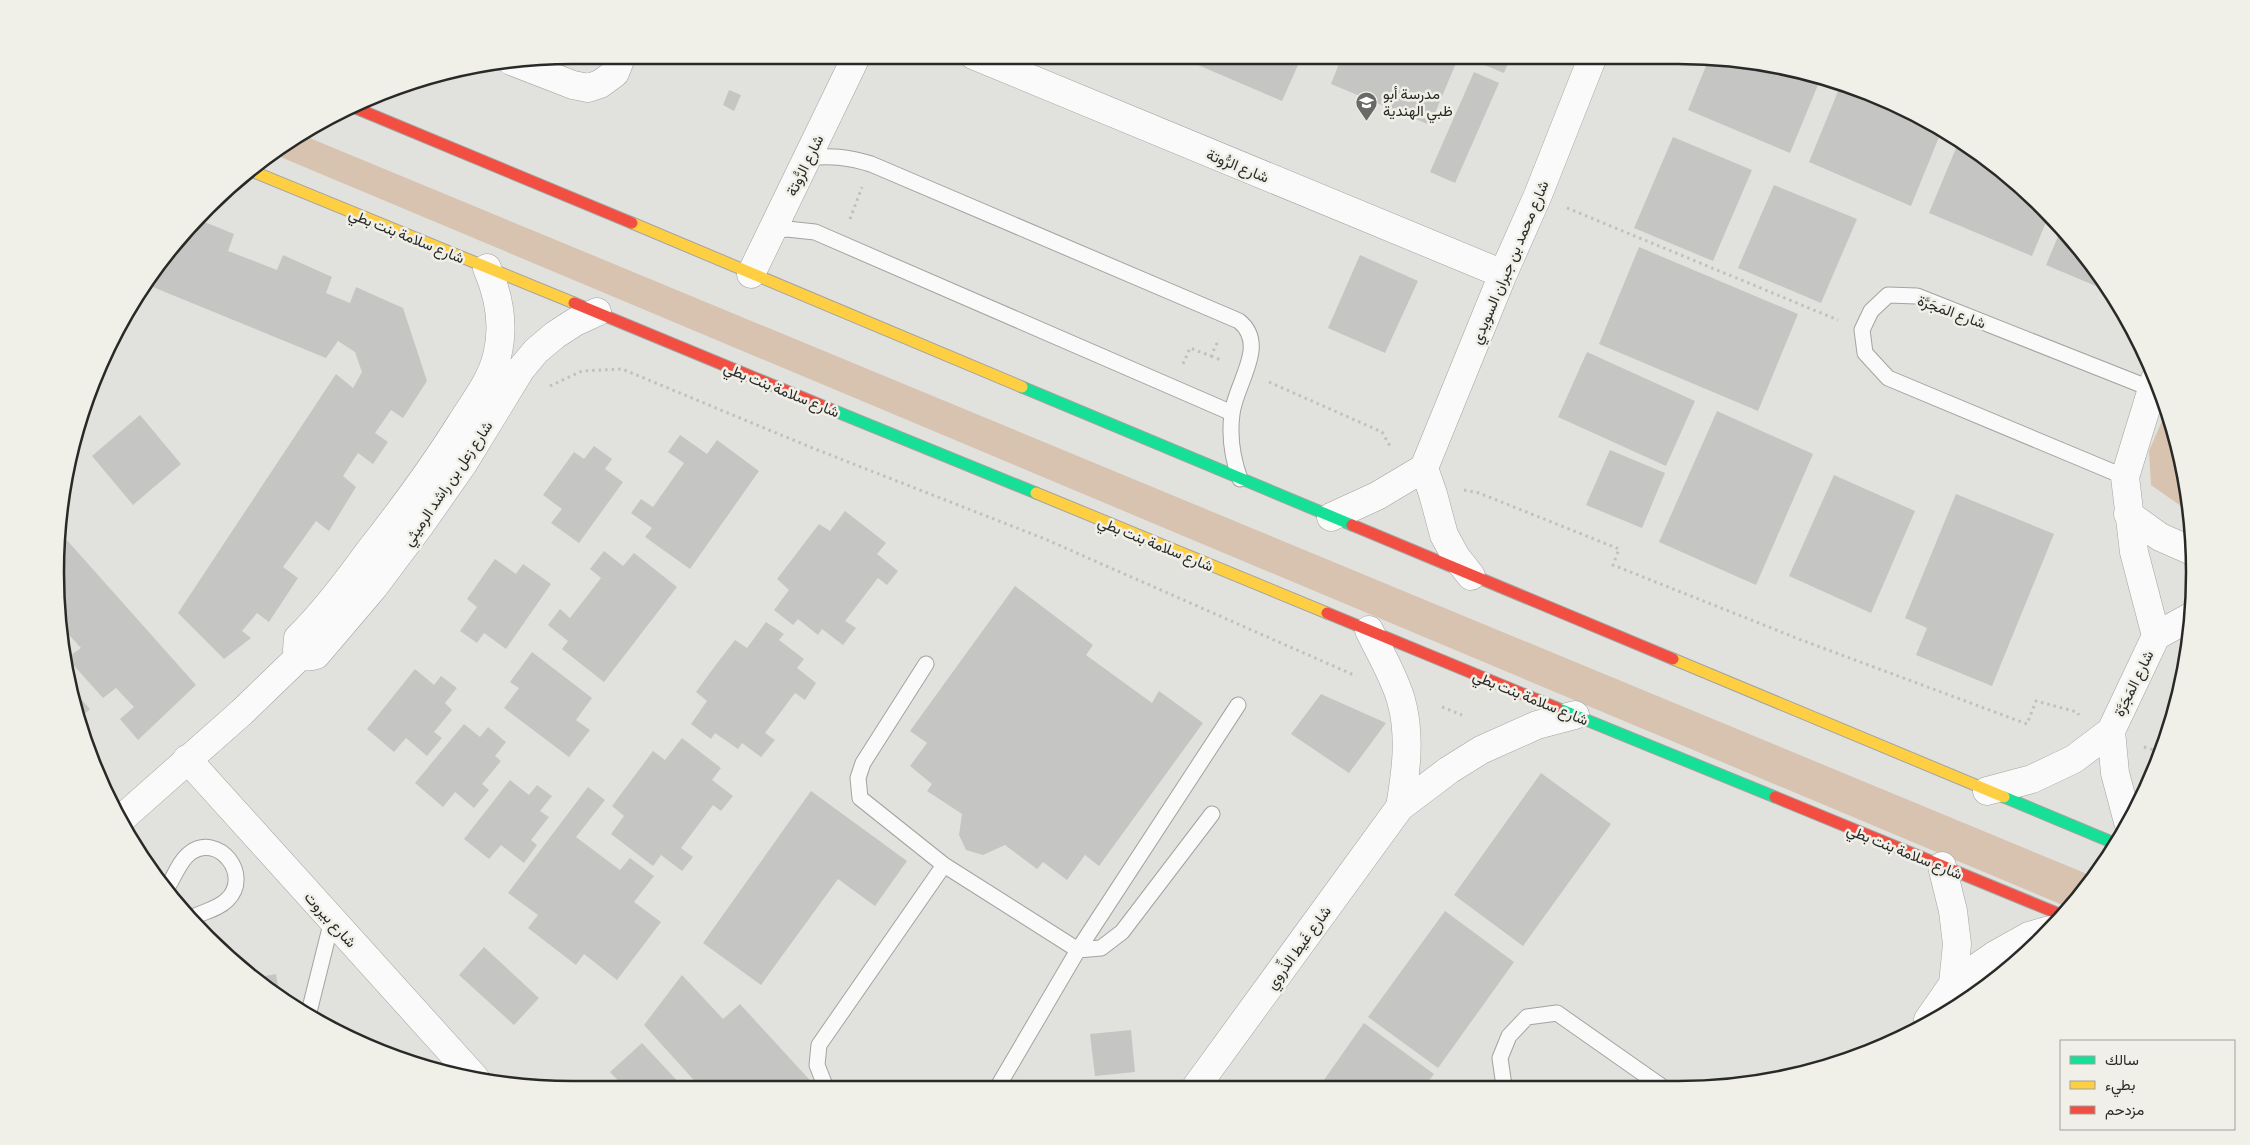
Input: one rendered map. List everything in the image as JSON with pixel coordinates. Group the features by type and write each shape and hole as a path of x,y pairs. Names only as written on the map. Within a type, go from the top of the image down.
{"main road":[{"path":"360,110 1240,478 1331,518 2109,841"},
{"name":"شارع سلامة بنت بطي","path":"257,173 2056,913"}],"street":[{"path":"525,66 572,85 588,88 600,84 615,73 618,64"},
{"name":"شارع الرُّوتة","path":"751,274 853,64"},
{"name":"شارع الرُّوتة","path":"995,64 1503,274"},
{"name":"شارع محمد بن جبران السويدي","path":"1424,468 1503,274 1538,196 1590,64"},
{"name":"شارع زعل بن راشد الرميثي","path":"487,268 497,294 501,323 497,357 488,379 447,445 401,510 353,573 298,638 297,650 301,655 308,657 316,655 373,588 437,501 517,375 536,351 555,335 575,322 597,312"},
{"name":"شارع المَجَرَّة","path":"2152,390 2125,477 2128,514 2140,581 2156,636"},
{"path":"1331,518 1377,496 1424,468 1444,536 1456,557 1471,576"},
{"path":"2128,514 2160,537 2185,548"},
{"name":"شارع المَجَرَّة","path":"1988,791 2032,779 2066,763 2111,731 2156,636 2184,621"},
{"name":"شارع غَيط الذِّروي","path":"1369,630 1388,668 1402,706 1408,738 1406,777 1400,807"},
{"name":"شارع زعل بن راشد الرميثي","path":"125,815 242,712 301,655"},
{"name":"شارع غَيط الذِّروي","path":"1200,1081 1400,807 1449,770 1482,750 1537,725 1574,715"},
{"name":"شارع المَجَرَّة","path":"2111,731 2115,773 2126,813"},
{"name":"شارع بيروت","path":"187,759 468,1070"},
{"path":"1942,866 1953,911 1957,944 1954,984"},
{"path":"1934,1012 1954,984 1995,955 2034,934"}],"lane":[{"path":"807,158 830,155 852,158 870,164 1229,316 1246,326 1253,350 1232,413 1231,445 1240,478"},
{"path":"770,232 804,229 815,232 1232,413"},
{"name":"شارع المَجَرَّة","path":"1862,330 1871,311 1888,295 1917,296 2150,382"},
{"path":"1862,330 1865,353 1888,378 2125,477"},
{"path":"926,664 863,763 858,778 860,798 944,865 1078,950 1101,948 1122,932 1212,814"},
{"path":"1001,1081 1078,950 1238,705"},
{"path":"170,883 184,859 192,852 202,848 213,848 223,852 231,860 236,870 234,892 218,907 197,915"},
{"path":"823,1081 817,1065 819,1045 944,865"},
{"path":"310,1008 332,920"},
{"path":"1503,1081 1500,1058 1509,1036 1527,1017 1557,1014 1654,1081"}],"path":[{"path":"841,243 870,164"},
{"path":"1538,196 1862,330"},
{"path":"1211,356 1229,316"},
{"path":"1172,387 1190,348 1382,432 1390,446"},
{"path":"542,390 582,371 622,369 810,447 1046,539 1364,680"},
{"path":"1458,489 1479,493 1619,549 1613,565 1813,645 2027,724 2036,701 2077,712 2083,722"},
{"path":"1442,707 1462,715"},
{"path":"2135,746 2154,749"}],"shaded area":[{"path":"309,138 2087,874 2062,905 280,157"},
{"path":"2162,420 2169,441 2182,507 2151,485 2149,451"}],"building":[{"path":"1196,64 1298,64 1282,101"},
{"path":"1339,64 1456,64 1430,125 1331,84"},
{"path":"1482,64 1508,64 1504,73"},
{"path":"1706,65 1744,68 1818,84 1790,153 1688,110"},
{"path":"1474,72 1499,83 1455,183 1430,172"},
{"path":"729,90 741,95 734,111 723,105"},
{"path":"1838,90 1903,116 1939,136 1911,206 1809,162"},
{"path":"1673,137 1752,170 1713,261 1634,228"},
{"path":"1957,147 2013,190 2046,222 2032,256 1929,213"},
{"path":"1774,185 1857,219 1821,303 1738,268"},
{"path":"204,222 234,234 228,251 277,270 283,255 332,277 326,293 350,303 356,287 403,308 427,381 403,418 391,410 375,433 388,442 373,464 358,453 343,476 356,487 329,531 316,521 283,567 298,578 269,622 257,613 242,631 251,638 224,659 178,613 336,374 353,388 362,372 355,352 338,341 326,358 152,287 190,237"},
{"path":"2058,235 2099,287 2046,265"},
{"path":"1639,247 1798,314 1758,411 1599,344"},
{"path":"1360,255 1418,281 1385,353 1328,328"},
{"path":"1587,352 1695,401 1666,466 1558,417"},
{"path":"1717,411 1813,454 1756,585 1659,542"},
{"path":"140,415 181,464 133,505 92,456"},
{"path":"680,435 707,454 717,440 759,471 690,569 645,537 652,528 631,513 641,499 653,507 684,463 668,452"},
{"path":"594,446 612,459 605,469 623,482 579,543 551,523 562,509 543,495 574,452 584,459"},
{"path":"1610,450 1665,473 1642,528 1586,505"},
{"path":"1834,475 1915,511 1871,613 1789,576"},
{"path":"1956,494 2054,534 1992,686 1916,655 1927,628 1905,618"},
{"path":"845,511 886,543 877,554 898,571 887,585 878,578 845,621 856,628 843,645 822,629 818,635 798,619 793,625 774,610 789,590 777,579 819,524 830,531"},
{"path":"65,538 196,685 138,740 120,719 134,707 116,688 103,698 73,664 71,655 81,648 67,633 64,572"},
{"path":"604,551 623,566 634,553 677,587 604,682 562,649 568,641 548,625 560,609 570,618 601,578 590,569"},
{"path":"495,559 516,574 523,564 551,584 506,649 484,633 477,643 460,631 477,607 467,599"},
{"path":"1015,586 1093,645 1086,655 1152,703 1159,691 1203,723 1099,866 1085,855 1067,880 1043,862 1037,869 1005,845 983,855 966,850 959,835 962,814 927,791 932,784 910,766 927,743 910,731"},
{"path":"766,622 784,634 779,640 804,659 797,668 816,683 805,700 795,693 765,733 775,740 761,757 742,743 738,749 715,733 711,739 691,724 707,701 696,692 715,666 735,640 747,648"},
{"path":"532,652 592,698 576,720 590,730 569,757 504,708 519,688 510,682"},
{"path":"415,669 434,685 441,676 457,688 445,703 452,710 434,732 442,738 427,756 406,738 394,752 367,729"},
{"path":"1321,694 1386,723 1349,773 1291,734"},
{"path":"80,697 90,709 84,714"},
{"path":"464,724 480,737 488,727 506,742 495,756 501,761 482,784 489,790 474,808 455,792 443,807 415,783"},
{"path":"682,738 721,768 712,780 733,796 721,811 713,805 681,848 693,857 682,871 661,855 653,866 611,834 624,816 612,806 653,751 665,760"},
{"path":"1541,773 1611,824 1523,946 1454,895"},
{"path":"510,780 529,795 537,785 552,796 540,811 549,817 531,840 537,845 524,863 501,845 489,859 464,839"},
{"path":"588,787 605,800 576,837 620,870 630,858 654,876 634,902 661,922 617,980 584,954 576,965 528,928 538,915 508,893"},
{"path":"811,791 907,861 875,906 838,879 761,985 703,943"},
{"path":"1445,911 1514,962 1438,1068 1368,1017"},
{"path":"484,947 539,998 514,1025 459,975"},
{"path":"276,974 278,987 263,976"},
{"path":"682,975 723,1019 740,1004 811,1081 695,1081 644,1025"},
{"path":"1364,1023 1434,1074 1429,1081 1323,1081"},
{"path":"1131,1030 1135,1072 1095,1076 1090,1034"},
{"path":"642,1043 678,1081 618,1081 610,1072"}],"traffic: fast":[{"path":"1022,387 1352,525"},
{"path":"830,409 1036,493"},
{"path":"1557,708 1775,797"},
{"path":"2004,797 2109,841"}],"traffic: slow":[{"path":"257,173 574,303"},
{"path":"632,223 1022,387"},
{"path":"1036,493 1327,613"},
{"path":"1673,659 2004,797"}],"traffic: jam":[{"path":"360,110 632,223"},
{"path":"574,303 830,409"},
{"path":"1352,525 1673,659"},
{"path":"1327,613 1557,708"},
{"path":"1775,797 2056,913"}],"place":[{"name":"مدرسة أبو ظبي الهندية","path":"1367,121"}]}
